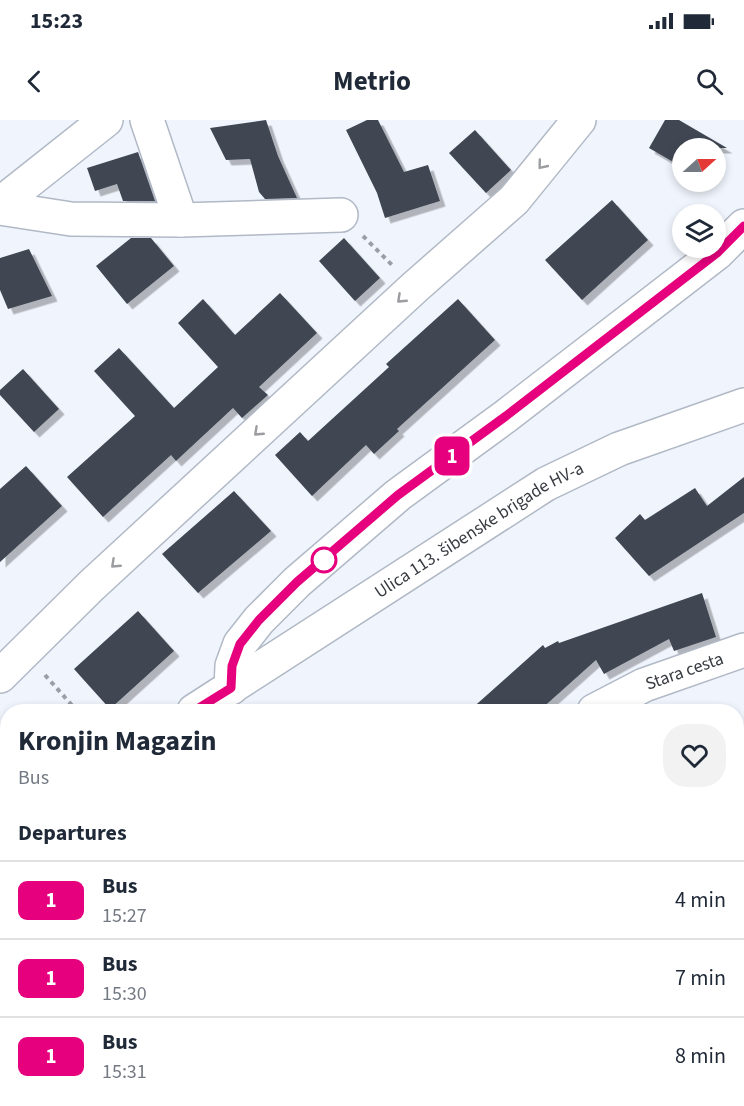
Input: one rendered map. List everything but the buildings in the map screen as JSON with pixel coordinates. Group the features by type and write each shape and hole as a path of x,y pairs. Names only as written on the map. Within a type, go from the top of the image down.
{"street":[{"path":"0,206 106,120"},
{"path":"147,120 182,220"},
{"path":"0,676 91,586 415,287 514,200 579,120"},
{"path":"0,206 71,219 182,220 341,215"},
{"path":"231,688 232,666 240,644 259,620 297,582 398,495 506,416 707,260 744,226"},
{"name":"Ulica 113. šibenske brigade HV-a","path":"205,704 546,484 619,449 744,405"},
{"name":"Stara cesta","path":"619,704 640,698 744,650"}],"path":[{"path":"341,215 415,287"}],"bus line":[{"name":"1","path":"205,704 231,688 233,660 240,644 259,620 297,582 398,495 506,416 717,253 744,226"}]}
